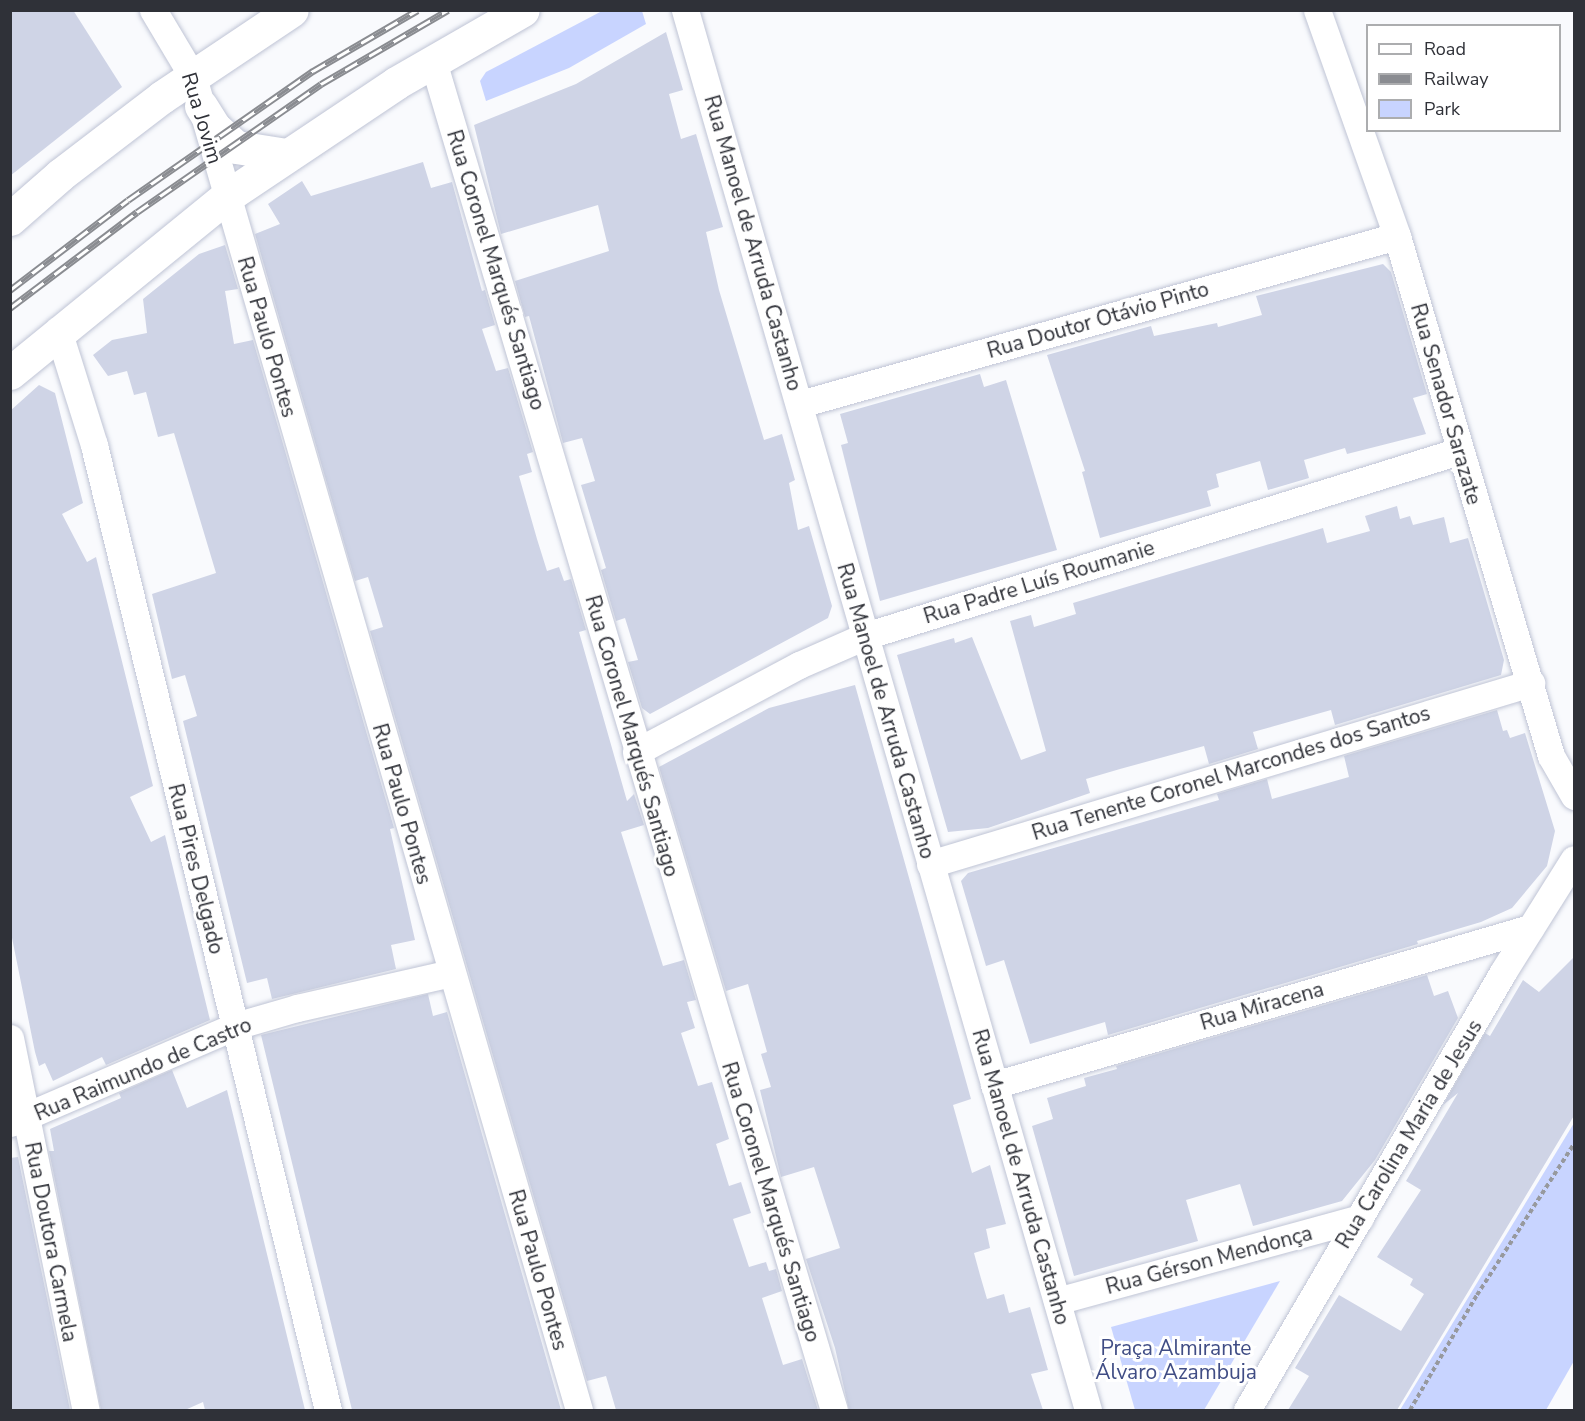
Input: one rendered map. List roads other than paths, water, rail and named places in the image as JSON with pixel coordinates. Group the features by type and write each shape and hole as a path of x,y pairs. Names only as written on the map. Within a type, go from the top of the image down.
{"main road":[{"path":"10,219 60,175 197,92 291,10"},
{"path":"10,373 58,330 226,197 286,155 433,61 524,10"},
{"path":"197,92 214,128 236,147 286,155"}],"street":[{"name":"Rua Jovim","path":"153,10 197,92 226,197"},
{"name":"Rua Manoel de Arruda Castanho","path":"685,10 1088,1410"},
{"name":"Rua Senador Sarazate","path":"1317,10 1397,236 1551,756 1575,796"},
{"name":"Rua Coronel Marqués Santiago","path":"433,61 636,752 834,1410"},
{"name":"Rua Paulo Pontes","path":"226,197 579,1410"},
{"name":"Rua Doutor Otávio Pinto","path":"800,404 1397,236"},
{"name":"Rua Pires Delgado","path":"58,330 94,445 328,1410"},
{"name":"Rua Padre Luís Roumanie","path":"636,752 799,665 865,636 1459,451"},
{"name":"Rua Tenente Coronel Marcondes dos Santos","path":"930,864 1531,683"},
{"name":"Rua Carolina Maria de Jesus","path":"1247,1410 1530,928 1575,859"},
{"name":"Rua Miracena","path":"994,1085 1530,928"},
{"name":"Rua Raimundo de Castro","path":"19,1121 234,1026 297,1008 451,973"},
{"name":"Rua Doutora Carmela","path":"10,1038 19,1121 86,1410"},
{"name":"Rua Gérson Mendonça","path":"1057,1301 1360,1218"}],"railway":[{"path":"10,290 128,200 313,71 418,10"},
{"path":"10,308 137,212 321,84 448,10"}],"park label":[{"name":"Praça Almirante Álvaro Azambuja","path":"1176,1360"}]}
